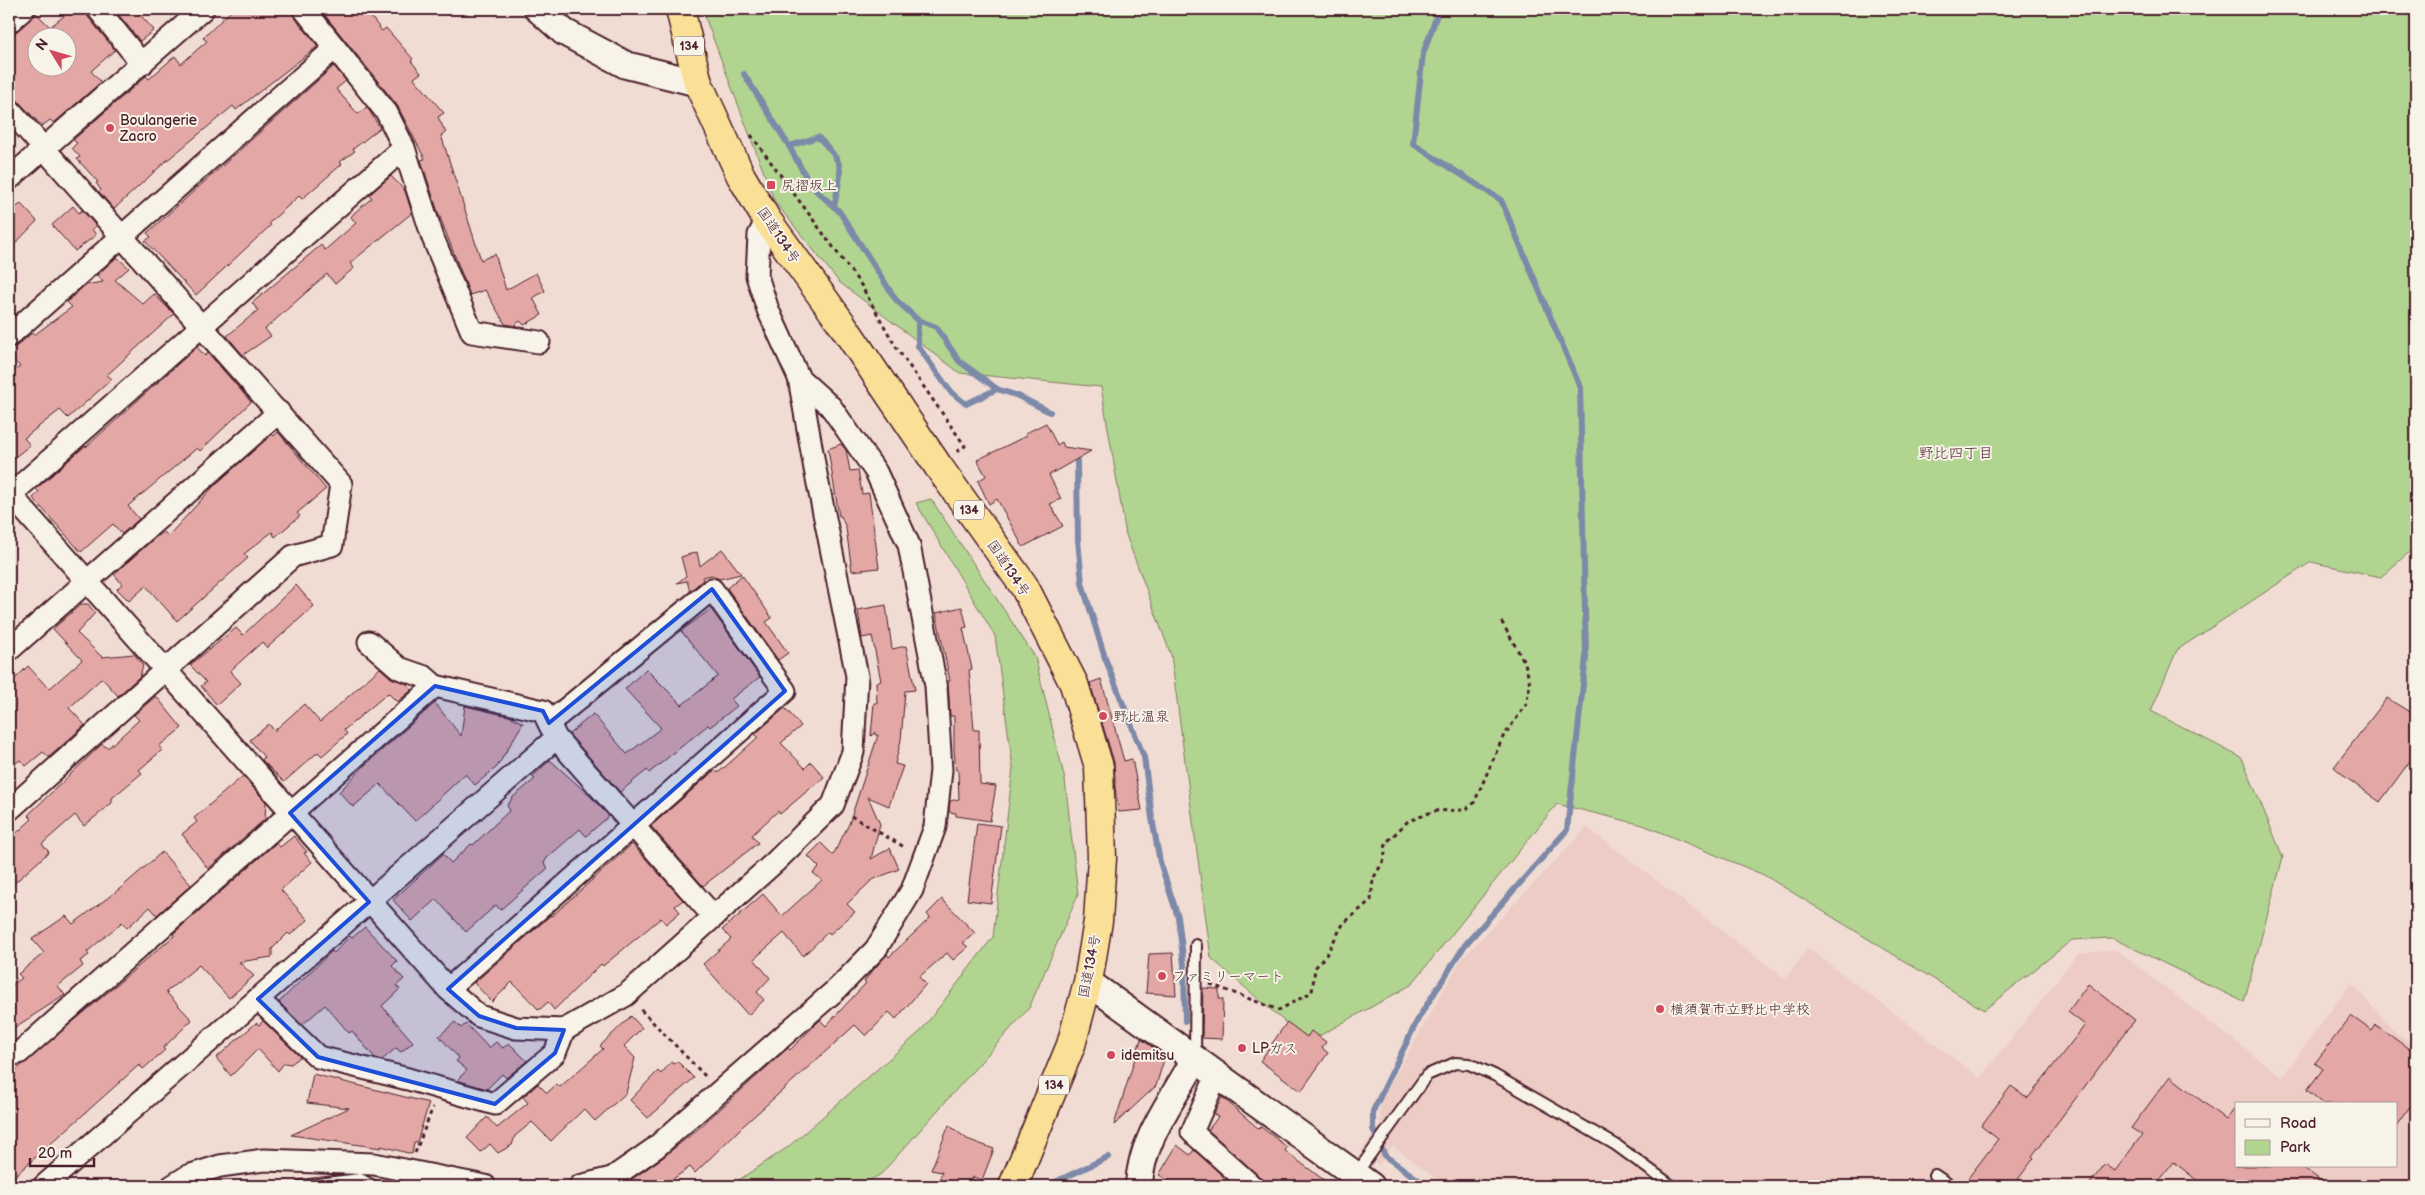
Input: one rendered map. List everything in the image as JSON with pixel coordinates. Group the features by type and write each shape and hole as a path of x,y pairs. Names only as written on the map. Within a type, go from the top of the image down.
{"highway":[{"name":"国道134号","path":"680,9 698,83 741,176 767,220 842,324 938,466 1024,586 1074,684 1099,767 1102,858 1098,921 1088,982 1071,1045 1013,1186"}],"street":[{"path":"9,22 24,9"},
{"path":"98,9 142,64"},
{"path":"9,179 203,9"},
{"path":"304,9 387,113 404,148 433,238 472,332 539,342"},
{"path":"538,9 564,32 626,64 698,83"},
{"path":"9,336 336,48"},
{"path":"9,109 341,484 332,546 293,556 9,810"},
{"path":"404,148 9,495 87,581 290,814 448,989 479,1016 516,1028 564,1030 626,995 775,862 833,805 853,752 857,676 815,469 799,378 768,310 757,276 760,235 767,220"},
{"path":"580,1186 612,1178 655,1148 838,988 876,949 912,890 935,828 941,770 936,686 909,545 876,472 831,407 799,378"},
{"path":"9,650 279,412"},
{"path":"44,1186 369,902 552,731 712,589 785,691 448,989"},
{"path":"369,642 399,668 425,677 435,686 543,711 552,731 714,917"},
{"path":"9,1055 19,1053 26,1047 435,686"},
{"path":"1088,982 1363,1180"},
{"path":"258,999 318,1057 495,1104 555,1053 564,1030"},
{"path":"1139,1186 1139,1169 1151,1138 1195,1059"},
{"path":"1217,1075 1192,1132 1252,1186"},
{"path":"172,1186 188,1176 220,1166 264,1160 374,1164 485,1186"}],"lane":[{"path":"1195,1059 1196,945"},
{"path":"1363,1180 1373,1151 1427,1075 1455,1062 1469,1064 1494,1075 1616,1145 1672,1186"},
{"path":"1935,1175 1951,1186"},
{"path":"301,1186 360,1180 373,1186"}],"path":[{"path":"748,130 860,285 896,347 965,446 938,466"},
{"path":"1195,979 1279,1010 1312,992 1315,968 1326,955 1343,924 1371,900 1373,879 1384,860 1386,843 1407,822 1434,811 1465,810 1474,803 1503,737 1526,705 1530,684 1525,663 1500,619"},
{"path":"833,805 923,859"},
{"path":"626,995 720,1092"},
{"path":"408,1171 425,1125 442,1089"}],"highlighted area":[{"path":"712,589 785,691 448,989 479,1016 516,1028 564,1030 555,1053 495,1104 318,1057 258,999 369,902 290,813 435,686 543,711 549,723"}],"shaded area":[{"name":"横須賀市立野比中学校","path":"1587,827 1785,979 1808,948 1980,1078 2078,954 2115,949 2282,1077 2351,983 2398,1035 2416,1045 2416,1186 1445,1186 1393,1146 1379,1165 1361,1151 1380,1125 1380,1102 1461,960"}],"green space":[{"path":"702,9 2416,9 2416,546 2381,577 2311,562 2177,650 2151,711 2242,758 2283,857 2244,1002 2112,938 2072,940 1984,1010 1764,875 1643,825 1557,804 1411,985 1308,1042 1211,958 1171,655 1126,535 1101,387 960,373 839,282 775,202"},
{"path":"931,499 1035,657 1065,780 1078,895 1029,1008 881,1174 860,1186 730,1186 788,1147 920,1032 993,937 1013,768 995,636 916,503"}],"building":[{"path":"73,9 86,9 88,17 115,50 91,71 101,82 54,123 50,120 42,126 18,101 9,97 9,36 36,13 50,27"},
{"path":"114,9 135,9 154,30 140,41"},
{"path":"233,9 292,9 294,17 318,46 236,110 233,106 165,162 114,209 99,192 101,190 96,183 98,182 77,159 80,157 72,148 77,143 73,140 146,76 149,79 175,56 181,64 207,41 203,38"},
{"path":"320,9 365,9 382,31 386,28 413,59 411,61 421,73 414,78 444,113 438,117 446,133 441,135 481,260 495,254 506,290 536,273 545,291 533,298 542,315 524,325 520,321 516,324 517,326 505,324 485,290 470,295 438,212 421,160 425,159 397,105"},
{"path":"334,66 346,81 336,89 358,114 367,107 380,128 353,149 355,151 340,162 342,164 302,199 299,196 269,223 271,225 196,295 145,241 151,237 147,233"},
{"path":"391,176 405,191 412,213 350,263 354,268 335,284 327,274 265,329 271,336 243,355 227,336 258,310 252,303 321,245 325,250 356,223 351,217 372,198 369,195"},
{"path":"21,204 37,221 9,250 9,212"},
{"path":"73,206 79,213 82,210 96,226 92,229 96,235 75,251 52,225"},
{"path":"117,257 129,268 115,280 143,304 154,294 174,314 107,375 112,379 68,418 60,410 24,438 30,445 9,462 9,374 20,367 9,355 9,348 17,346 32,333 34,335 72,307 67,302 85,285 103,282 97,275"},
{"path":"197,347 205,356 208,353 251,402 200,451 197,448 128,506 139,519 122,534 113,524 81,552 33,498 39,492 36,489 86,447"},
{"path":"1046,423 1057,445 1062,442 1064,447 1091,451 1049,475 1061,499 1050,504 1063,526 1023,547 997,499 989,504 978,481 986,476 977,460 1026,436 1026,433"},
{"path":"278,432 326,489 297,513 300,516 275,537 272,532 244,554 248,558 177,621 146,586 129,601 117,589 122,584 114,574 156,537 164,532 168,536 216,484 272,434 274,436"},
{"path":"841,444 846,450 850,471 858,470 862,494 869,493 879,568 852,571 846,528 841,516 839,516 828,449"},
{"path":"722,549 741,574 719,579 712,575 702,577 703,580 690,591 687,581 677,583 686,576 681,557 697,552 700,566"},
{"path":"742,575 772,618 766,622 788,653 778,660 727,588"},
{"path":"296,585 314,606 267,648 262,642 230,671 241,683 217,705 201,686 206,682 190,665 236,628 243,635"},
{"path":"81,604 88,604 95,613 77,633 102,657 134,654 143,665 140,676 118,696 102,678 69,708 85,725 49,757 43,752 26,766 20,760 9,768 9,685 28,666 49,689 82,660 53,629"},
{"path":"886,605 892,649 906,646 915,690 905,691 901,740 895,764 903,766 889,806 868,797 880,824 871,859 890,848 899,869 872,880 847,904 855,912 830,934 828,932 803,956 784,933 754,959 770,978 757,992 764,1000 748,1015 703,964 731,939 722,930 763,894 782,916 822,880 813,873 819,867 808,856 821,843 833,855 849,824 878,735 875,735 876,732 871,736 874,703 877,703 876,682 881,681 872,636 862,638 858,610"},
{"path":"962,607 967,627 963,628 972,669 969,670 974,730 979,730 980,784 996,786 990,821 956,816 956,813 949,812 950,801 959,799 958,770 956,770 954,750 954,716 950,716 948,681 950,681 936,613"},
{"path":"711,609 760,677 731,699 737,706 710,727 708,725 649,773 647,770 620,792 569,734 593,714 627,754 661,728 625,689 646,669 682,705 718,676 681,631"},
{"path":"380,668 391,678 407,684 412,690 397,702 388,693 344,730 347,734 322,756 318,752 284,782 262,760 264,757 250,740 269,724 274,731 304,704 320,722"},
{"path":"1101,679 1124,761 1132,759 1142,810 1119,812 1114,762 1090,683"},
{"path":"156,696 182,728 159,746 162,750 139,770 142,773 112,798 112,803 84,826 75,815 42,844 49,852 9,888 9,840 32,819 28,815 102,744 109,747 139,720 134,715"},
{"path":"2387,698 2416,716 2416,753 2380,802 2334,767"},
{"path":"435,703 461,736 465,706 512,717 523,723 497,767 475,785 465,774 415,821 380,784 353,807 339,792 364,766"},
{"path":"785,708 801,726 781,743 805,768 811,762 824,777 780,814 778,811 752,835 758,843 703,886 651,826 715,770 718,773 734,759 758,737 755,734"},
{"path":"550,760 609,816 586,836 580,829 547,858 544,863 548,868 500,910 496,905 466,932 436,899 412,921 393,900 443,854 451,863 471,844 473,845 510,810 507,806 513,797 535,779 532,777"},
{"path":"243,776 266,802 265,819 208,869 182,834 197,822 194,818"},
{"path":"977,823 1001,826 991,903 967,900"},
{"path":"294,836 307,852 304,853 312,862 281,890 308,920 290,935 288,933 272,949 272,957 239,962 254,976 229,998 199,965 166,992 192,1020 163,1048 165,1050 143,1069 139,1065 9,1181 9,1076 174,936 173,934 276,843 280,847"},
{"path":"632,844 683,900 675,906 680,912 666,924 661,918 603,966 601,964 554,1010 548,1002 539,1010 512,982 492,1002 474,983"},
{"path":"162,852 191,885 157,915 150,907 127,928 122,922 87,952 89,955 80,961 83,966 58,986 65,995 9,1031 9,987 22,978 18,974 44,953 32,939 66,916 73,924 122,887"},
{"path":"942,899 975,933 963,943 968,947 953,960 947,953 919,977 926,984 896,1019 889,1012 866,1036 855,1025 743,1126 695,1173 690,1167 663,1186 622,1186 662,1158 698,1129 788,1048 790,1050 820,1020 826,1026 866,983 864,981 887,954 889,957 930,918 927,914"},
{"path":"365,927 397,961 392,966 404,979 396,986 400,989 382,1006 413,1042 401,1052 396,1048 382,1060 375,1058 352,1031 349,1033 325,1005 302,1025 279,1002 332,951 334,953 350,936 352,938"},
{"path":"1173,953 1176,995 1146,993 1149,954"},
{"path":"2088,984 2135,1020 2032,1156 2034,1158 2013,1186 1962,1186 1998,1139 1981,1126 2011,1086 2028,1098 2085,1025 2068,1012"},
{"path":"1203,988 1219,989 1219,999 1223,999 1222,1039 1202,1038"},
{"path":"631,1016 642,1028 624,1046 635,1058 626,1093 595,1121 584,1109 551,1141 532,1122 515,1136 512,1145 498,1153 490,1144 481,1152 467,1138 487,1117 497,1128 528,1103 523,1097 538,1084 547,1093 557,1084 560,1087 603,1049 600,1046"},
{"path":"2351,1016 2372,1031 2376,1025 2416,1054 2416,1098 2398,1123 2398,1102 2322,1102 2307,1090 2323,1069 2315,1063"},
{"path":"263,1021 300,1057 291,1064 284,1063 278,1071 258,1049 231,1076 216,1058 256,1023 259,1025"},
{"path":"455,1022 461,1028 466,1024 489,1048 496,1042 503,1048 509,1043 527,1061 506,1078 502,1074 487,1089 460,1081 458,1079 467,1070 456,1061 459,1058 439,1036"},
{"path":"1287,1022 1307,1037 1311,1031 1326,1042 1322,1048 1328,1053 1301,1091 1260,1061"},
{"path":"1141,1039 1165,1056 1156,1086 1114,1125"},
{"path":"677,1061 694,1078 648,1118 630,1100 658,1071 661,1074 671,1062 674,1064"},
{"path":"313,1074 429,1103 417,1142 414,1142 412,1154 381,1146 381,1148 291,1135 349,1108 307,1103"},
{"path":"2170,1076 2226,1120 2235,1108 2235,1168 2304,1168 2328,1186 2204,1186 2174,1162 2155,1186 2088,1186 2105,1164 2115,1171 2142,1135 2131,1128"},
{"path":"1222,1097 1259,1129 1261,1127 1287,1147 1285,1151 1332,1186 1264,1186 1260,1177 1208,1130 1218,1117 1214,1114"},
{"path":"949,1125 967,1139 994,1149 982,1180 973,1177 970,1186 937,1186 942,1172 931,1170"},
{"path":"1177,1145 1190,1155 1194,1150 1234,1186 1178,1186 1159,1175"}],"waterway":[{"path":"1427,1186 1385,1156 1373,1129 1373,1111 1419,1017 1465,945 1567,830 1586,657 1580,387 1501,200 1413,144 1423,54 1439,9"},
{"path":"744,74 789,146 811,186 839,211 896,300 918,320 918,346 950,391 966,404 997,389 1018,396 1050,412"},
{"path":"789,146 818,137 834,155 840,169 834,207"},
{"path":"918,320 936,327 959,361 997,389"},
{"path":"1077,461 1078,540 1082,583 1105,658 1144,757 1160,862 1178,917 1184,965 1185,1021"},
{"path":"1047,1186 1108,1157"}],"place":[{"name":"Boulangerie Zacro","path":"110,128"},
{"name":"尻摺坂上","path":"771,185"},
{"name":"野比温泉","path":"1103,716"},
{"name":"ファミリーマート","path":"1162,976"},
{"name":"横須賀市立野比中学校","path":"1660,1009"},
{"name":"LPガス","path":"1242,1048"},
{"name":"idemitsu","path":"1111,1055"}],"district":[{"name":"野比四丁目","path":"1956,453"}]}
